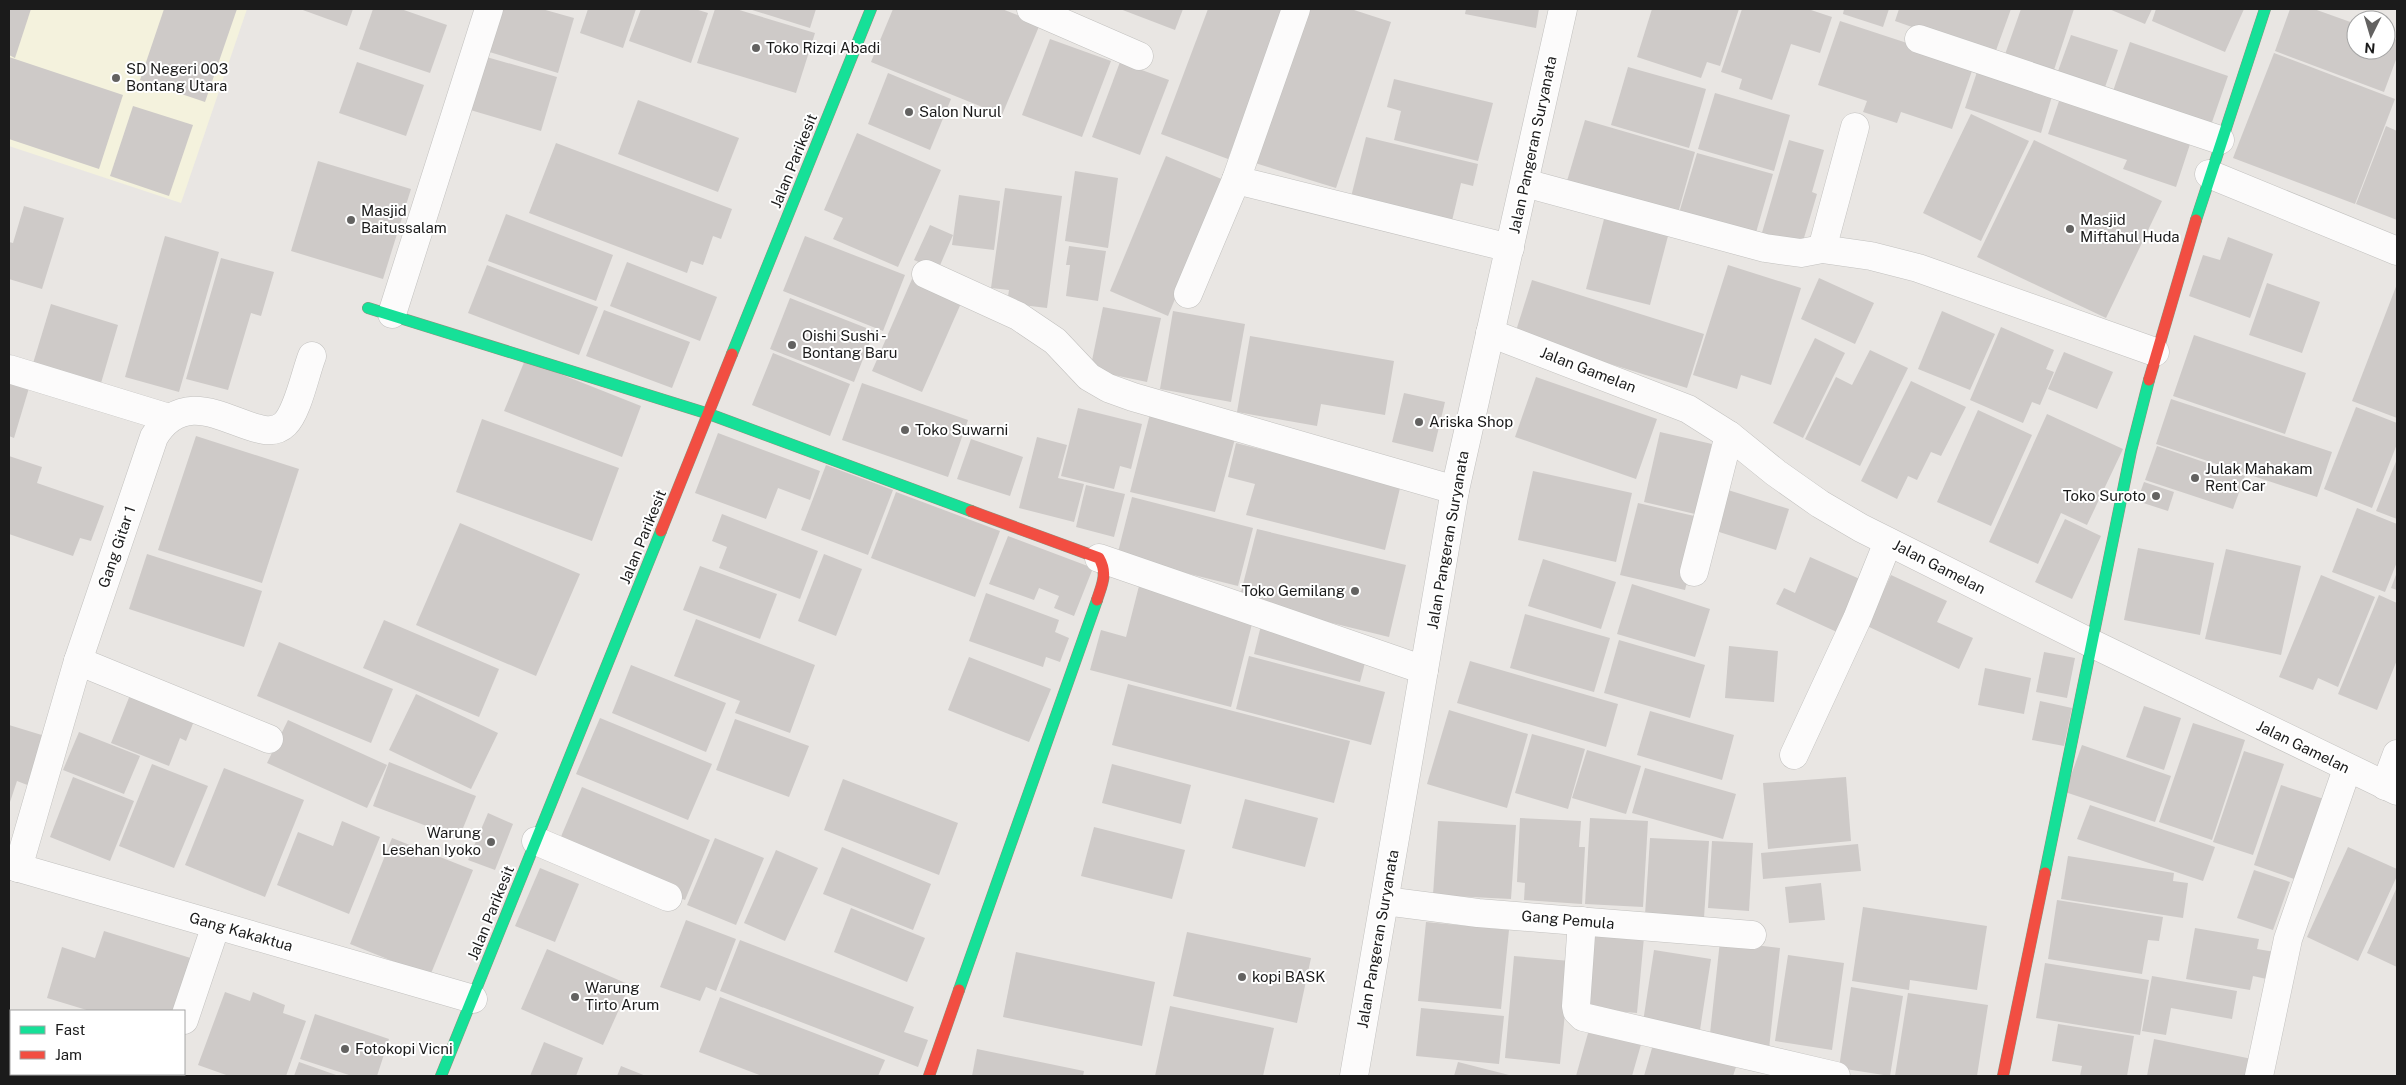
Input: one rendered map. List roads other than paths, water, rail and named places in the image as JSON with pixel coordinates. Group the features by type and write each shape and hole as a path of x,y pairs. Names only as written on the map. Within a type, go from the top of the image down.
{"street":[{"path":"489,9 380,311 709,414 1098,558 1424,670"},
{"name":"Jalan Parikesit","path":"441,1076 872,9"},
{"path":"1031,9 1139,56"},
{"path":"1188,294 1236,180 1296,9"},
{"name":"Jalan Pangeran Suryanata","path":"1354,1076 1455,490 1563,9"},
{"path":"2002,1076 2131,451 2155,352 2209,174 2265,9"},
{"path":"1919,39 2220,140"},
{"path":"1822,249 1855,127"},
{"path":"2209,174 2397,251"},
{"path":"1236,180 1510,248"},
{"path":"1525,183 1765,248 1801,254 1822,249 1871,256 1918,268 2155,352"},
{"path":"926,274 1018,316 1055,341 1088,377 1108,388 1133,397 1455,490"},
{"name":"Jalan Gamelan","path":"1490,333 1688,409 1729,435 1776,473 1820,504 1888,542 2391,789"},
{"path":"9,369 169,418 179,413 206,412 266,430 277,430 286,423 292,412 312,356"},
{"name":"Gang Gitar 1","path":"13,867 78,661 154,437 169,418"},
{"path":"1694,572 1729,435"},
{"path":"1794,755 1857,619 1888,542"},
{"path":"929,1076 1105,577 1104,567 1098,558"},
{"path":"78,661 270,738"},
{"path":"2391,789 2397,754"},
{"path":"2259,1076 2288,939 2347,768"},
{"path":"536,841 668,897"},
{"name":"Gang Kakaktua","path":"13,867 473,998"},
{"name":"Gang Pemula","path":"1385,901 1478,913 1752,935"},
{"path":"1582,921 1576,1011 1583,1016 1750,1066 1836,1076"},
{"path":"185,1017 216,925"}],"place":[{"name":"Toko Rizqi Abadi","path":"756,48"},
{"name":"SD Negeri 003 Bontang Utara","path":"116,78"},
{"name":"Salon Nurul","path":"909,112"},
{"name":"Masjid Baitussalam","path":"351,220"},
{"name":"Masjid Miftahul Huda","path":"2070,229"},
{"name":"Oishi Sushi - Bontang Baru","path":"792,345"},
{"name":"Ariska Shop","path":"1419,422"},
{"name":"Toko Suwarni","path":"905,430"},
{"name":"Julak Mahakam Rent Car","path":"2195,478"},
{"name":"Toko Suroto","path":"2156,496"},
{"name":"Toko Gemilang","path":"1355,591"},
{"name":"Warung Lesehan Iyoko","path":"491,842"},
{"name":"kopi BASK","path":"1242,977"},
{"name":"Warung Tirto Arum","path":"575,997"},
{"name":"Fotokopi Vicni","path":"345,1049"}]}
